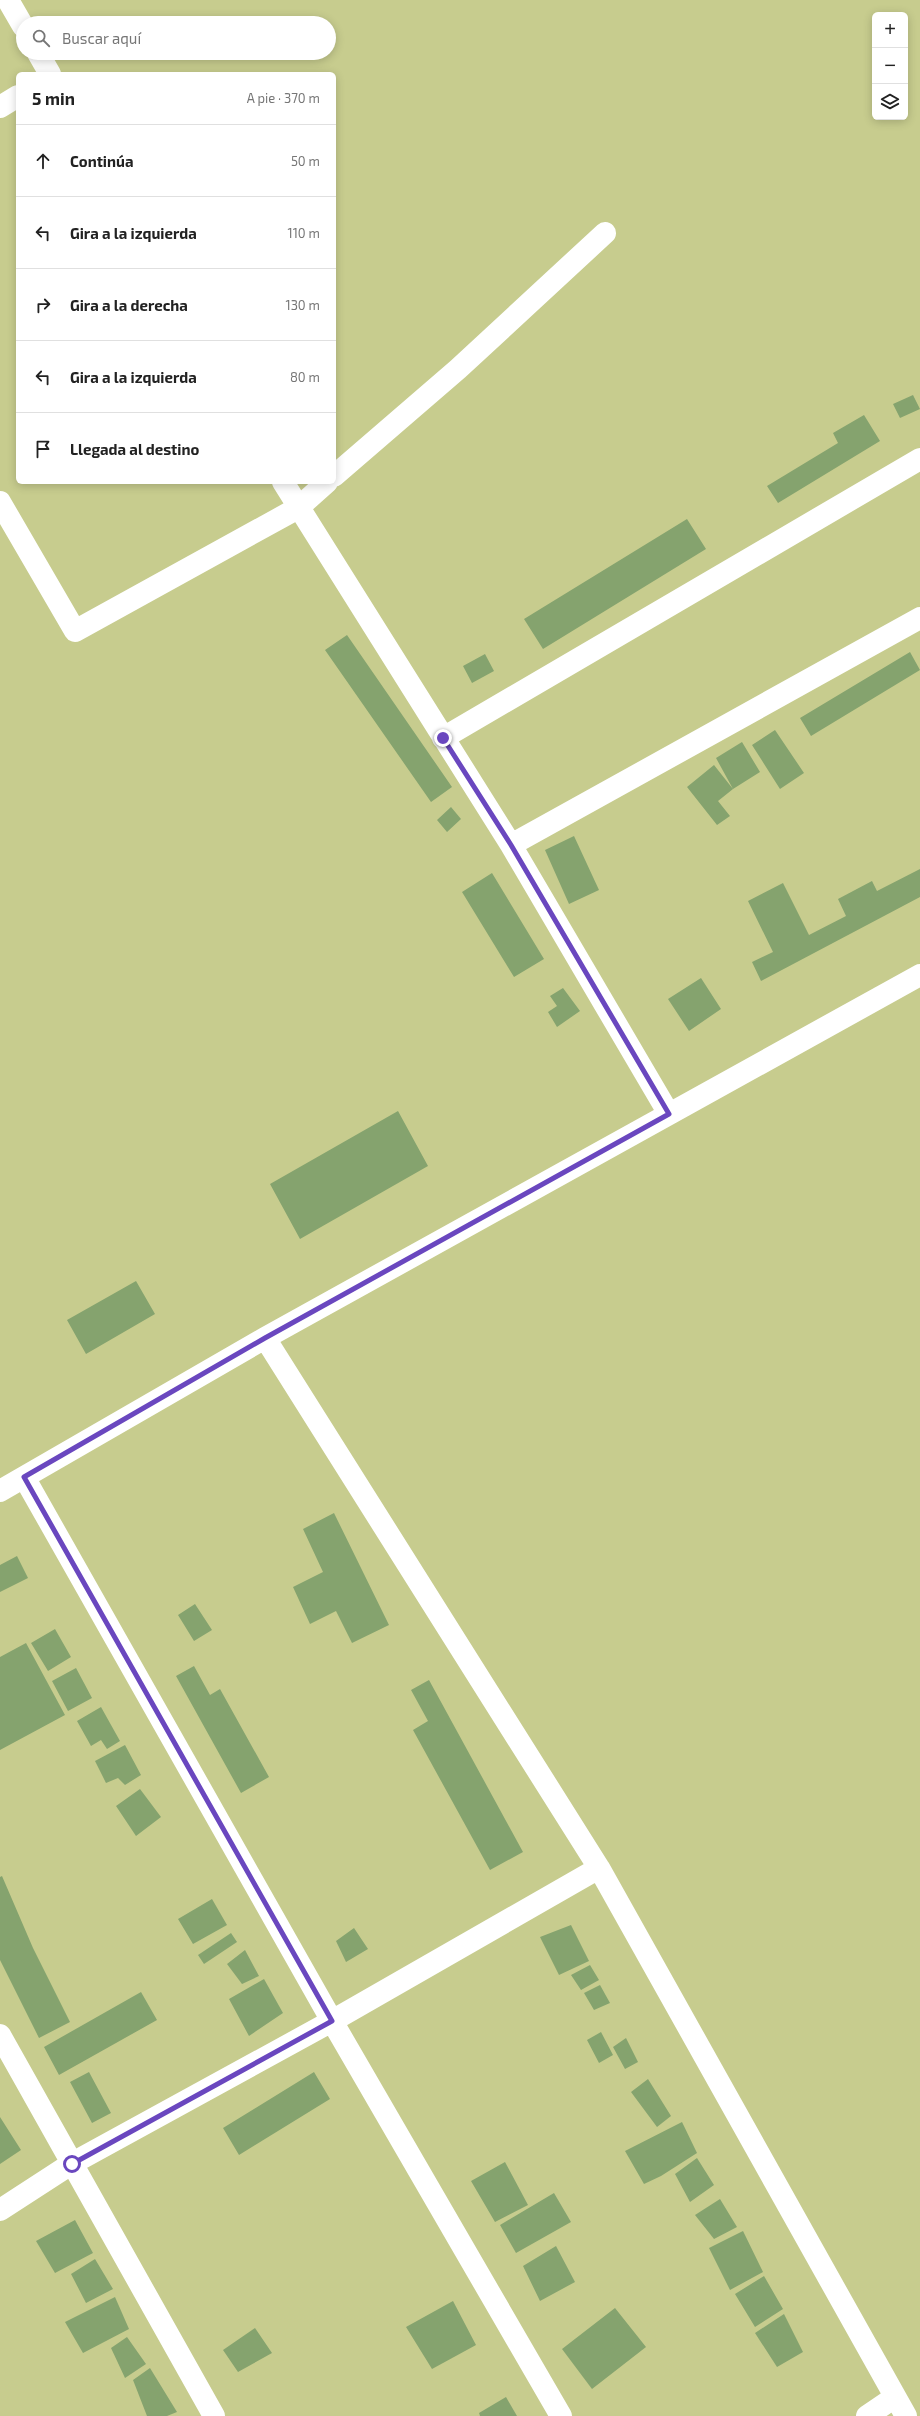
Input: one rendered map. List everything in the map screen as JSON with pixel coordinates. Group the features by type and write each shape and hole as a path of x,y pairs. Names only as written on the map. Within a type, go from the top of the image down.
{"street":[{"path":"8,0 17,16"},
{"path":"42,60 49,72"},
{"path":"0,108 16,97"},
{"path":"336,474 458,369 605,233"},
{"path":"443,738 920,459"},
{"path":"284,484 511,845 669,1114"},
{"path":"0,502 75,631 298,508 325,484"},
{"path":"511,845 920,618"},
{"path":"0,1491 265,1338 920,975"},
{"path":"265,1338 599,1868 906,2416"},
{"path":"24,1477 332,2021 561,2416"},
{"path":"0,2210 72,2164 332,2021 599,1868"},
{"path":"0,2036 214,2416"},
{"path":"867,2416 895,2397"}],"building":[{"path":"913,395 920,409 900,418 893,404"},
{"path":"864,415 880,441 778,503 767,486 838,443 833,433"},
{"path":"687,519 706,549 543,649 524,619"},
{"path":"347,635 452,787 431,802 325,650"},
{"path":"910,652 920,670 811,736 800,718"},
{"path":"485,654 494,671 472,683 463,666"},
{"path":"775,730 804,773 780,789 752,745"},
{"path":"742,742 760,772 733,789 716,758"},
{"path":"714,765 733,789 718,801 730,816 717,825 687,787"},
{"path":"451,807 461,819 447,832 437,820"},
{"path":"574,836 599,890 569,904 545,850"},
{"path":"920,869 920,897 761,981 752,962 773,952 748,901 783,883 809,935 846,916 838,899 872,881 877,891"},
{"path":"492,873 544,959 514,977 462,892"},
{"path":"701,978 721,1009 689,1031 668,999"},
{"path":"563,988 580,1011 557,1027 548,1012 557,1006 550,996"},
{"path":"398,1111 428,1166 300,1239 270,1184"},
{"path":"136,1281 155,1314 86,1354 67,1320"},
{"path":"334,1513 389,1625 352,1643 336,1611 310,1624 293,1587 323,1572 303,1529"},
{"path":"17,1556 28,1578 0,1592 0,1565"},
{"path":"195,1604 212,1630 194,1641 178,1615"},
{"path":"55,1629 71,1657 48,1671 31,1643"},
{"path":"26,1643 65,1715 0,1750 0,1657"},
{"path":"194,1666 210,1695 220,1689 269,1777 241,1793 176,1676"},
{"path":"76,1668 92,1698 68,1711 52,1681"},
{"path":"429,1680 523,1852 490,1870 413,1730 428,1721 411,1690"},
{"path":"101,1707 120,1741 107,1749 101,1740 91,1746 77,1721"},
{"path":"125,1745 141,1775 125,1785 118,1778 106,1783 95,1761"},
{"path":"140,1789 161,1817 136,1836 116,1806"},
{"path":"2,1876 33,1948 70,2022 39,2038 0,1960 0,1877"},
{"path":"212,1899 227,1925 193,1944 178,1919"},
{"path":"571,1925 589,1961 559,1975 540,1937"},
{"path":"354,1928 368,1949 346,1962 336,1941"},
{"path":"231,1933 237,1942 204,1964 198,1955"},
{"path":"245,1950 259,1976 242,1984 227,1964"},
{"path":"590,1965 599,1980 581,1990 571,1975"},
{"path":"264,1979 283,2013 249,2036 229,1999"},
{"path":"600,1985 610,2003 594,2010 584,1993"},
{"path":"141,1992 157,2020 59,2075 44,2047"},
{"path":"601,2032 613,2055 599,2063 587,2040"},
{"path":"626,2038 638,2062 625,2069 613,2047"},
{"path":"89,2072 111,2113 92,2123 70,2082"},
{"path":"314,2072 330,2099 239,2155 223,2128"},
{"path":"648,2079 671,2116 657,2127 631,2092"},
{"path":"0,2117 21,2150 0,2164"},
{"path":"682,2122 697,2153 661,2176 644,2184 625,2151"},
{"path":"697,2158 714,2185 690,2202 675,2174"},
{"path":"505,2162 528,2205 495,2222 471,2181"},
{"path":"554,2193 571,2222 516,2253 500,2225"},
{"path":"720,2199 737,2227 714,2239 695,2215"},
{"path":"75,2220 93,2253 55,2273 36,2241"},
{"path":"743,2231 763,2272 730,2290 709,2248"},
{"path":"556,2246 575,2282 540,2301 523,2266"},
{"path":"95,2259 113,2289 86,2303 71,2274"},
{"path":"764,2276 783,2309 755,2327 735,2294"},
{"path":"115,2297 129,2329 83,2353 65,2322"},
{"path":"453,2301 476,2345 432,2369 406,2327"},
{"path":"615,2308 646,2347 592,2389 562,2349"},
{"path":"784,2314 803,2352 777,2367 755,2333"},
{"path":"255,2328 272,2353 238,2372 223,2350"},
{"path":"127,2337 146,2364 125,2378 111,2348"},
{"path":"150,2368 177,2412 167,2416 147,2416 133,2380"},
{"path":"506,2397 517,2416 480,2416 479,2413"}],"route":[{"path":"72,2164 332,2021 24,1477 265,1338 669,1114 511,845 443,738"}]}
